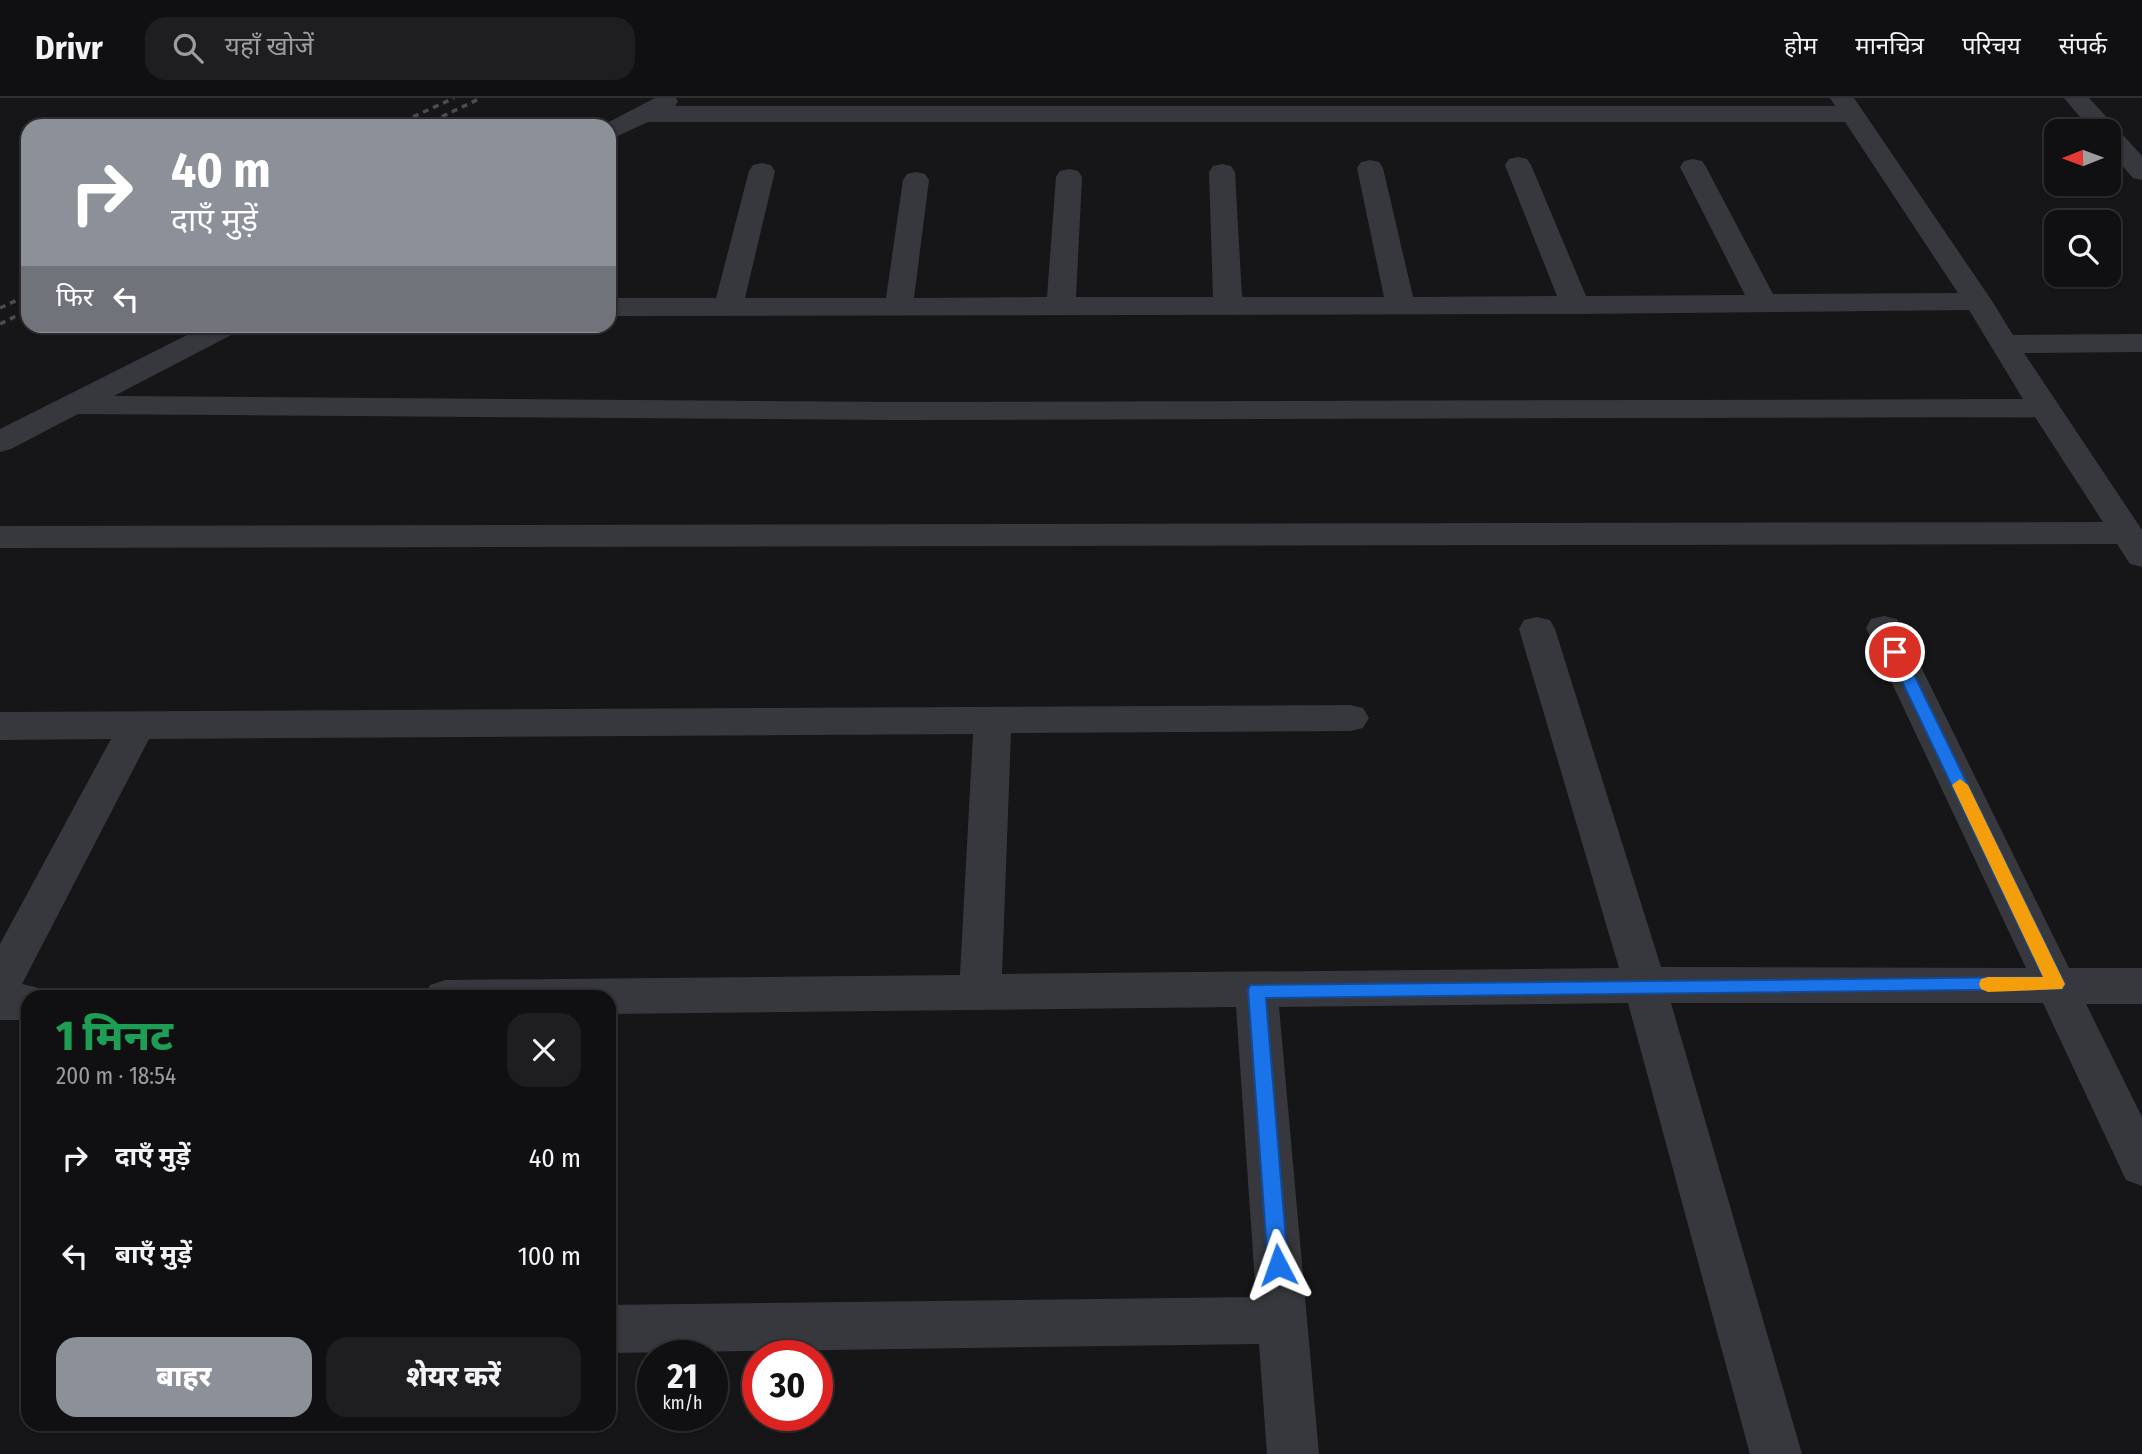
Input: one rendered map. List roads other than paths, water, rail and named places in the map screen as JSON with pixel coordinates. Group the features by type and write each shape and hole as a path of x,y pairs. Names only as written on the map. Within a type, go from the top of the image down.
{"street":[{"path":"616,128 674,98"},
{"path":"2076,98 2095,119"},
{"path":"645,114 1495,106 1847,106 1978,301 2044,408 2135,544"},
{"path":"2121,149 2142,173"},
{"path":"1518,165 1575,305"},
{"path":"1693,167 1765,304"},
{"path":"1370,168 1400,305"},
{"path":"728,307 762,171"},
{"path":"1222,172 1228,304"},
{"path":"1061,306 1069,177"},
{"path":"899,305 916,180"},
{"path":"616,307 1575,305 1978,301"},
{"path":"0,442 213,333"},
{"path":"2003,344 2142,343"},
{"path":"74,405 900,411 2044,408"},
{"path":"0,537 2135,544"},
{"path":"1884,628 2142,1166"},
{"path":"1537,629 1645,985 1776,1454"},
{"path":"0,726 1350,718"},
{"path":"980,992 993,719"},
{"path":"0,984 136,725"},
{"path":"616,996 1645,985 2142,986"},
{"path":"1256,990 1293,1454"},
{"path":"0,1002 21,1002"},
{"path":"616,1329 1283,1320"}],"railway":[{"path":"408,119 454,98"},
{"path":"437,119 481,98"},
{"path":"0,308 21,298"},
{"path":"0,324 21,314"}]}
